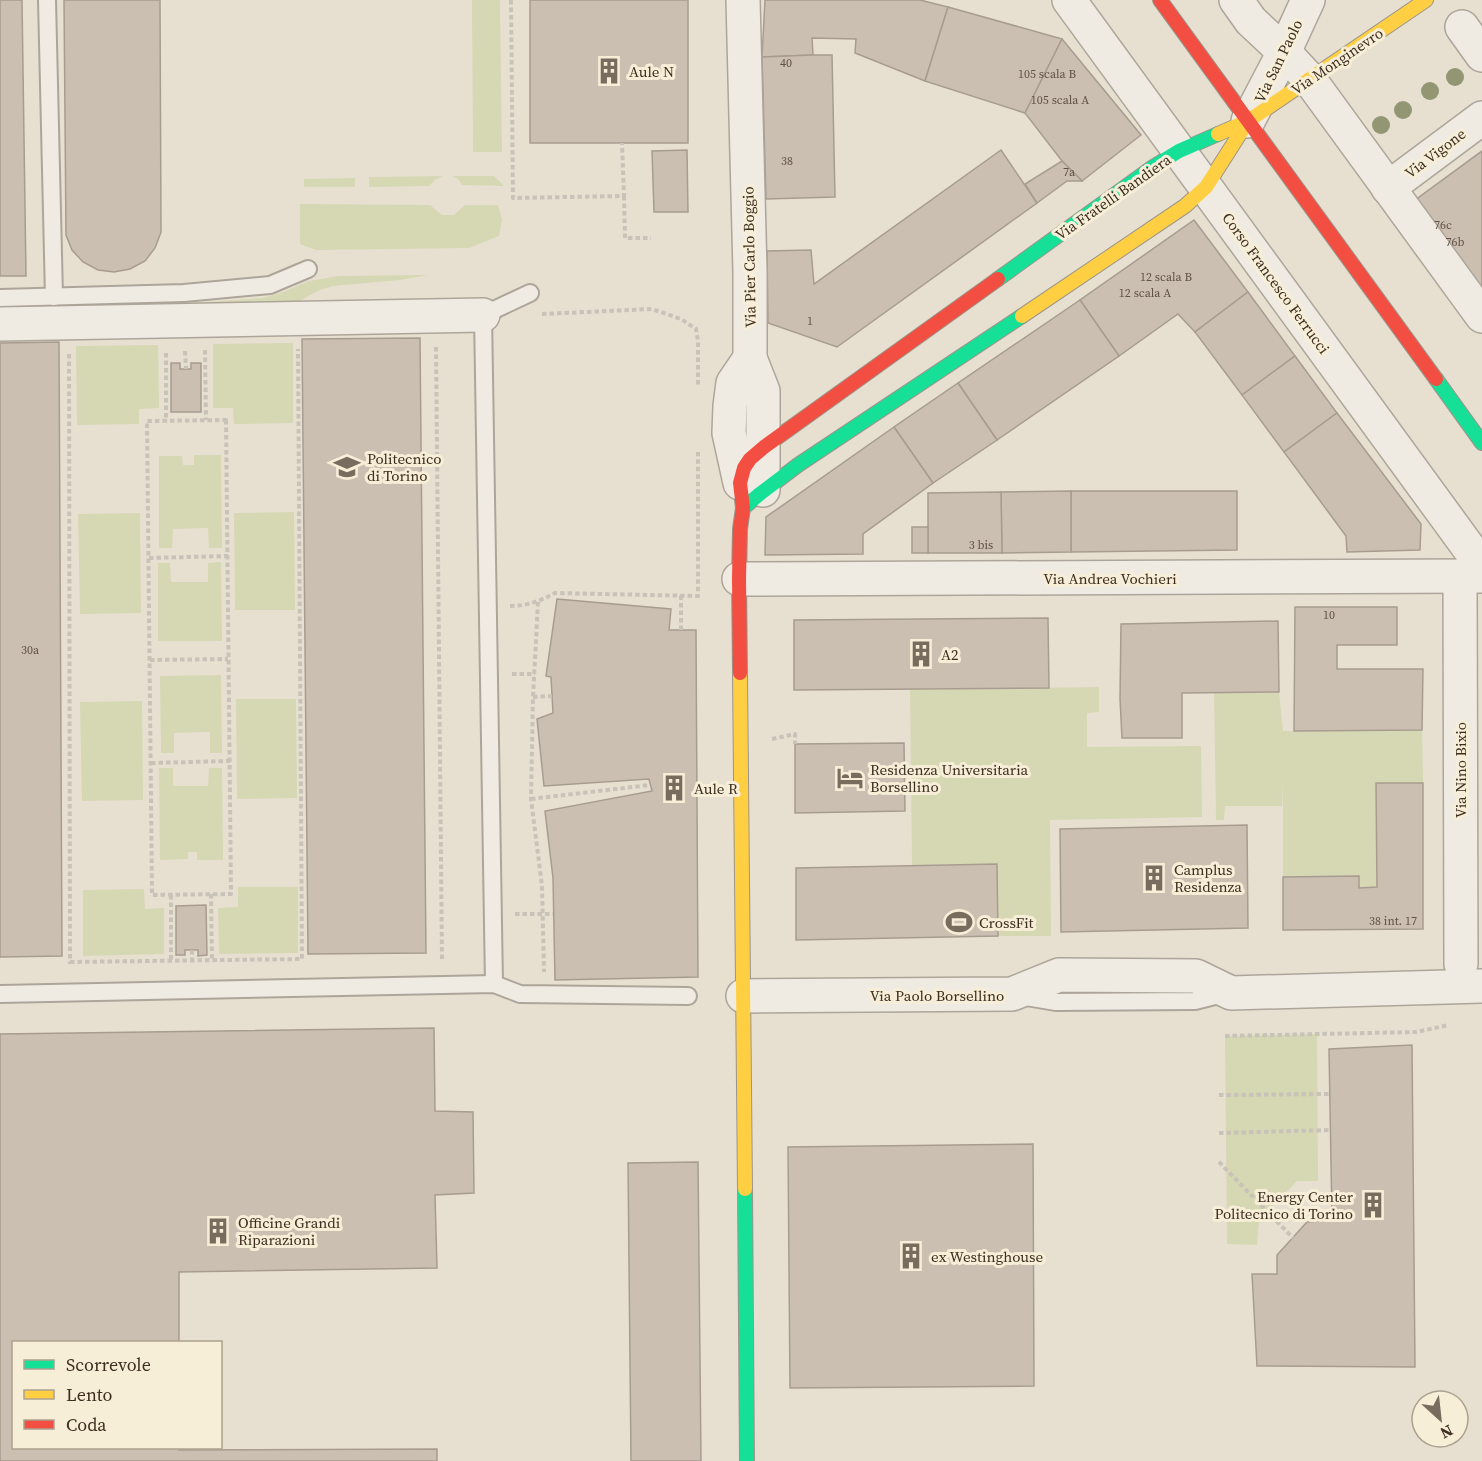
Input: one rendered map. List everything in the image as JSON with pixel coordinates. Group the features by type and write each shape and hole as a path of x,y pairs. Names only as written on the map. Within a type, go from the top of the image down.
{"street":[{"name":"Via Pier Carlo Boggio","path":"743,0 750,260 750,358"},
{"name":"Corso Francesco Ferrucci","path":"1069,0 1206,187 1474,573"},
{"path":"1160,0 1482,442"},
{"path":"1236,0 1251,21 1310,80 1482,316"},
{"name":"Via San Paolo","path":"1248,121 1308,0"},
{"name":"Via Monginevro","path":"1248,121 1426,0"},
{"path":"1462,27 1482,55"},
{"name":"Via Vigone","path":"1388,188 1482,118"},
{"path":"749,494 886,407 1185,206 1206,187 1248,121"},
{"name":"Via Fratelli Bandiera","path":"764,447 1153,166 1179,151 1248,121"},
{"path":"0,324 61,310 165,320 483,315"},
{"path":"747,1461 739,579 740,529 764,447 763,392 750,358"},
{"path":"749,494 729,433 733,383 750,358"},
{"name":"Via Andrea Vochieri","path":"739,579 1474,573"},
{"name":"Via Nino Bixio","path":"1472,975 1474,573"},
{"name":"Via Paolo Borsellino","path":"743,996 1012,994 1059,975 1196,976 1231,993 1472,975"}],"lane":[{"path":"47,0 61,310"},
{"path":"0,298 61,310 184,293 270,285 308,269"},
{"path":"494,984 483,315 530,293"},
{"path":"493,893 504,893 501,725"},
{"path":"0,994 494,984 520,994 688,996"}],"path":[{"path":"511,0 513,198 624,196"},
{"path":"622,143 625,238 651,238"},
{"path":"530,293 532,310 542,314 652,309 681,319 696,329 698,395"},
{"path":"61,310 70,969"},
{"path":"435,316 442,969"},
{"path":"297,319 303,965"},
{"path":"165,320 166,421"},
{"path":"205,320 206,420"},
{"path":"226,420 231,894 152,895 147,421 166,421 226,420"},
{"path":"522,606 538,602 555,593 698,596 698,442"},
{"path":"149,558 228,556"},
{"path":"681,595 681,630"},
{"path":"538,602 531,800 542,886 544,977"},
{"path":"150,660 228,659"},
{"path":"522,674 535,674"},
{"path":"533,697 552,696"},
{"path":"151,763 230,762"},
{"path":"531,800 650,785"},
{"path":"211,894 212,961"},
{"path":"171,895 171,961"},
{"path":"534,914 553,914"},
{"path":"192,950 192,961"},
{"path":"70,962 302,958"},
{"path":"1225,1036 1416,1032 1449,1025"},
{"path":"1219,1095 1330,1094"},
{"path":"1219,1133 1331,1131"},
{"path":"1219,1162 1293,1238"}],"green space":[{"path":"472,0 500,0 502,152 473,152"},
{"path":"443,176 429,186 369,187 369,177"},
{"path":"453,176 494,176 504,186 462,185"},
{"path":"355,178 355,187 304,187 304,179"},
{"path":"300,204 430,205 442,215 454,215 465,205 498,205 502,220 499,236 469,248 316,250 300,244"},
{"path":"428,275 332,286 288,307 145,306 263,298 309,281 339,276"},
{"path":"293,343 293,423 234,424 233,408 213,408 213,344"},
{"path":"158,345 159,408 139,409 139,424 77,425 76,346"},
{"path":"194,455 221,455 222,548 209,548 208,528 173,529 172,548 159,548 159,456 182,456 183,465 194,465"},
{"path":"294,512 295,610 235,610 234,513"},
{"path":"140,513 141,613 80,614 78,514"},
{"path":"221,562 222,641 158,641 158,563 170,563 171,582 208,582 208,563"},
{"path":"221,675 222,753 210,753 210,732 174,733 174,753 161,753 160,676"},
{"path":"1099,687 1099,712 1087,713 1087,747 1201,746 1202,817 1050,820 1051,936 998,936 997,864 912,865 910,690"},
{"path":"1279,692 1283,731 1422,730 1423,783 1376,784 1377,887 1359,888 1359,876 1283,877 1283,783 1282,806 1225,806 1224,820 1216,820 1214,693"},
{"path":"236,699 296,699 297,798 237,799"},
{"path":"142,701 143,800 82,801 80,702"},
{"path":"159,768 173,768 173,786 208,786 209,768 222,768 223,860 197,860 197,852 188,852 188,859 160,860"},
{"path":"238,887 298,887 298,953 219,954 218,908 238,907"},
{"path":"144,889 145,909 164,908 164,954 83,956 83,890"},
{"path":"1317,1034 1318,1181 1297,1181 1259,1220 1257,1245 1227,1244 1225,1036"}],"building":[{"path":"0,0 22,0 26,276 0,276"},
{"path":"64,0 160,0 161,232 155,248 145,261 130,269 114,272 98,270 83,262 72,250 66,235"},
{"name":"Aule N","path":"530,0 688,0 688,143 530,143"},
{"path":"765,0 920,0 948,7 925,81 855,53 856,39 812,38 813,55 762,57"},
{"path":"948,7 1062,39 1025,113 925,81"},
{"path":"1062,39 1141,135 1082,181 1062,161 1025,113"},
{"path":"832,55 835,197 766,199 762,57"},
{"path":"687,150 688,212 654,212 652,151"},
{"path":"1001,150 1037,203 837,347 768,323 767,251 811,250 814,284"},
{"path":"1482,151 1482,286 1471,294 1407,206"},
{"path":"1062,161 1082,181 1067,181 1037,203 1025,184"},
{"path":"1194,220 1248,292 1195,332 1178,314 1119,356 1080,300"},
{"path":"1248,292 1295,356 1242,395 1195,332"},
{"path":"1080,300 1119,356 997,440 958,383"},
{"path":"420,338 426,953 308,954 302,339"},
{"path":"59,342 62,956 0,957 0,343"},
{"path":"1295,356 1337,413 1284,452 1242,395"},
{"path":"171,363 180,363 180,369 191,369 191,363 201,363 201,412 171,412"},
{"path":"958,383 997,440 933,483 894,427"},
{"path":"1337,413 1421,524 1420,550 1347,552 1346,536 1284,452"},
{"path":"894,427 933,483 863,534 863,554 765,555 766,517"},
{"path":"1071,491 1237,491 1237,550 1071,552"},
{"path":"1071,491 1071,552 1002,553 1001,492"},
{"path":"1001,492 1002,553 928,553 928,493"},
{"path":"912,527 928,527 928,553 912,553"},
{"name":"Aule R","path":"557,599 671,609 669,630 696,630 698,977 555,980 553,878 545,811 652,791 649,779 544,786 537,719 553,713 551,677 546,676"},
{"path":"1295,607 1397,607 1397,645 1337,645 1337,669 1423,669 1422,730 1294,731"},
{"name":"A2","path":"1048,618 1049,688 794,690 794,620"},
{"path":"1278,621 1279,692 1182,693 1182,738 1122,738 1121,624"},
{"path":"904,743 905,811 795,813 795,744"},
{"path":"1376,783 1423,783 1423,929 1283,930 1283,877 1359,876 1359,888 1377,887"},
{"name":"Camplus Residenza","path":"1247,825 1248,928 1061,932 1060,829"},
{"path":"997,864 998,936 796,940 796,868"},
{"path":"206,905 207,955 198,956 198,950 185,950 185,955 176,955 176,906"},
{"name":"Officine Grandi Riparazioni","path":"434,1028 435,1111 473,1112 474,1193 435,1195 437,1268 179,1272 179,1341 12,1341 12,1449 437,1449 437,1461 0,1461 0,1034"},
{"name":"Energy Center Politecnico di Torino","path":"1412,1045 1415,1367 1257,1366 1252,1274 1277,1274 1277,1255 1307,1222 1332,1220 1329,1049"},
{"name":"ex Westinghouse","path":"1033,1144 1034,1386 790,1388 788,1147"},
{"path":"698,1162 701,1461 631,1461 628,1163"}],"traffic: fast":[{"path":"998,279 1153,167 1179,151 1218,134"},
{"path":"743,508 798,465 1022,316"},
{"path":"1436,379 1482,443"},
{"path":"745,1189 747,1461"}],"traffic: slow":[{"path":"1218,134 1248,121 1426,0"},
{"path":"1022,316 1185,206 1206,187 1248,121"},
{"path":"740,673 745,1189"}],"traffic: jam":[{"path":"1160,0 1436,379"},
{"path":"740,673 739,579 740,529 743,508 740,483 744,468 750,459 764,447 998,279"}],"place":[{"name":"Aule N","path":"609,71"},
{"name":"Politecnico di Torino","path":"347,467"},
{"name":"A2","path":"921,654"},
{"name":"Residenza Universitaria Borsellino","path":"850,778"},
{"name":"Aule R","path":"674,788"},
{"name":"Camplus Residenza","path":"1154,878"},
{"name":"CrossFit","path":"959,922"},
{"name":"Energy Center Politecnico di Torino","path":"1373,1205"},
{"name":"Officine Grandi Riparazioni","path":"218,1231"},
{"name":"ex Westinghouse","path":"911,1256"}]}
